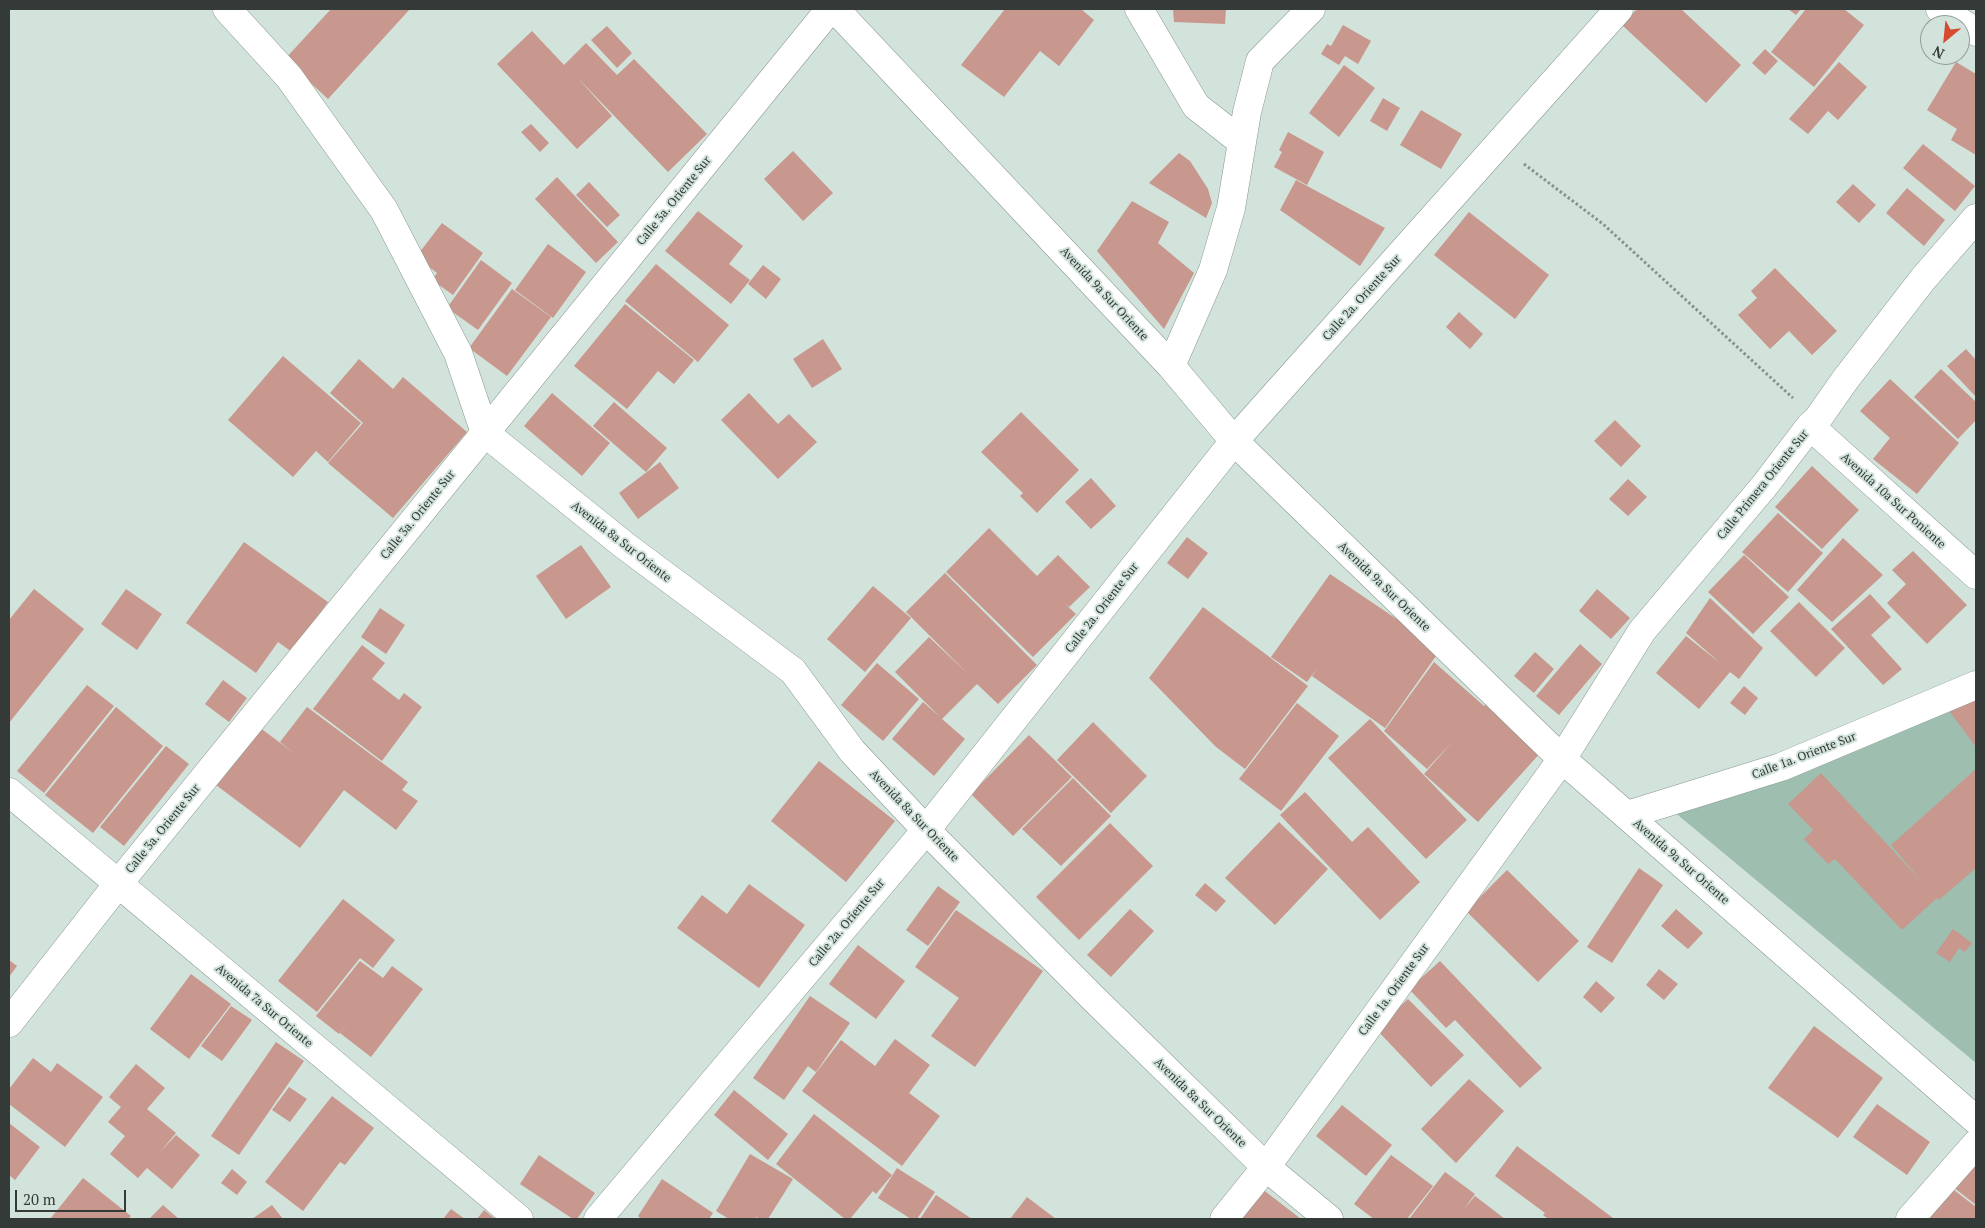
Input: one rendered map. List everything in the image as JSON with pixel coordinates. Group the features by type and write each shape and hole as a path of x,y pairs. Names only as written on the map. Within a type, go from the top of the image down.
{"street":[{"path":"228,9 289,77 384,210 458,353 485,434"},
{"name":"Calle 3a. Oriente Sur","path":"9,1022 118,884 830,9"},
{"name":"Avenida 9a Sur Oriente","path":"835,9 1171,366 1234,441 1562,759 1976,1120"},
{"path":"1139,9 1196,106 1242,142"},
{"path":"1171,366 1213,270 1231,208 1247,112 1260,61 1311,9"},
{"name":"Calle 2a. Oriente Sur","path":"598,1219 926,830 1234,441 1619,9"},
{"path":"1940,9 1976,32"},
{"name":"Calle Primera Oriente Sur","path":"1562,759 1642,631 1765,485 1923,279 1976,218"},
{"name":"Avenida 10a Sur Poniente","path":"1814,423 1976,575"},
{"name":"Avenida 8a Sur Oriente","path":"485,434 624,546 794,671 852,751 926,830 1094,1000 1266,1167 1329,1219"},
{"name":"Calle 1a. Oriente Sur","path":"1627,815 1781,768 1976,685"},
{"name":"Calle 1a. Oriente Sur","path":"1224,1219 1266,1167 1562,759"},
{"name":"Avenida 7a Sur Oriente","path":"9,792 519,1219"},
{"path":"1910,1219 1976,1144"}],"path":[{"path":"1499,144 1603,224 1814,423"}],"green space":[{"path":"1976,686 1976,1063 1661,801"}],"building":[{"path":"331,9 410,9 328,99 285,59"},
{"path":"1005,9 1081,9 1094,20 1059,66 1040,51 1004,97 961,65"},
{"path":"1173,9 1226,9 1225,24 1174,22"},
{"path":"1637,9 1681,9 1741,65 1706,103 1622,25"},
{"path":"1788,9 1801,9 1796,15"},
{"path":"1806,9 1844,9 1864,25 1814,87 1771,52"},
{"path":"1343,25 1371,41 1358,64 1345,56 1339,65 1321,54 1327,44 1331,46"},
{"path":"607,26 632,53 617,68 591,40"},
{"path":"532,31 564,65 586,43 617,75 634,59 707,134 668,172 576,76 612,116 577,149 497,64"},
{"path":"1765,49 1778,61 1765,75 1752,63"},
{"path":"1839,62 1867,87 1838,120 1828,111 1808,134 1789,119"},
{"path":"1344,65 1375,88 1339,137 1309,113"},
{"path":"1954,65 1961,65 1976,74 1976,155 1951,140 1957,129 1927,110"},
{"path":"1383,98 1400,108 1387,131 1370,121"},
{"path":"1421,110 1462,134 1441,169 1400,145"},
{"path":"531,124 549,143 540,152 521,132"},
{"path":"1288,132 1324,152 1307,185 1274,167 1282,152 1279,150"},
{"path":"1923,144 1975,186 1955,211 1903,168"},
{"path":"793,151 833,193 803,221 764,179"},
{"path":"1179,153 1190,161 1208,189 1212,203 1206,218 1149,183"},
{"path":"557,177 618,242 596,263 535,199"},
{"path":"1296,180 1385,228 1360,266 1280,210"},
{"path":"589,182 620,215 607,227 576,195"},
{"path":"1853,184 1876,205 1859,223 1836,202"},
{"path":"1907,188 1945,220 1924,246 1886,213"},
{"path":"1132,201 1169,222 1158,243 1194,273 1164,329 1097,251"},
{"path":"698,211 743,246 729,264 750,280 731,304 665,251"},
{"path":"1469,212 1549,275 1515,319 1434,255"},
{"path":"442,223 483,253 453,295 432,280 437,273 416,257"},
{"path":"548,244 586,272 553,318 515,290"},
{"path":"481,260 512,283 478,330 447,308"},
{"path":"656,264 729,325 698,362 625,301"},
{"path":"763,265 781,279 766,299 748,284"},
{"path":"1775,268 1837,331 1812,355 1789,331 1770,349 1738,315 1757,298 1751,291"},
{"path":"512,289 551,317 507,376 469,348"},
{"path":"625,304 694,360 674,384 658,371 627,409 574,366"},
{"path":"1459,312 1483,334 1470,349 1446,327"},
{"path":"823,339 842,369 812,388 793,359"},
{"path":"1966,349 1976,360 1976,397 1947,366"},
{"path":"283,356 361,423 328,462 316,451 293,477 228,420"},
{"path":"359,359 393,389 403,377 467,432 393,518 328,463 363,423 330,393"},
{"path":"1941,369 1976,402 1976,420 1958,439 1914,397"},
{"path":"1890,379 1959,443 1917,494 1873,459 1890,438 1860,411"},
{"path":"552,393 610,443 582,476 524,426"},
{"path":"749,393 778,424 789,414 817,442 778,479 721,420"},
{"path":"614,402 667,448 646,472 593,426"},
{"path":"1021,412 1079,470 1037,513 1020,496 1023,493 981,452"},
{"path":"1615,420 1641,446 1621,467 1594,441"},
{"path":"660,462 679,488 638,519 619,493"},
{"path":"1812,466 1859,510 1822,549 1775,507"},
{"path":"1091,478 1116,506 1091,529 1065,502"},
{"path":"1628,479 1647,497 1628,516 1609,499"},
{"path":"1778,513 1823,553 1788,592 1742,552"},
{"path":"989,528 1037,576 1058,555 1090,587 1069,607 1064,603 1076,614 1033,657 946,572"},
{"path":"1187,537 1208,553 1188,579 1167,563"},
{"path":"1843,538 1883,575 1832,622 1797,590"},
{"path":"244,542 328,602 292,652 278,642 256,673 186,623"},
{"path":"581,545 611,587 566,619 536,576"},
{"path":"1913,551 1967,605 1927,644 1887,603 1906,584 1892,570"},
{"path":"1744,555 1789,597 1753,634 1708,592"},
{"path":"945,573 1037,665 998,704 977,684 942,719 965,739 934,776 892,739 923,702 940,717 895,672 929,637 968,674 906,612"},
{"path":"1330,574 1441,649 1385,728 1312,676 1318,667 1307,682 1271,657"},
{"path":"873,586 911,618 865,672 827,639"},
{"path":"34,589 84,629 9,723 9,620"},
{"path":"126,589 162,614 137,650 101,624"},
{"path":"1597,589 1630,618 1611,639 1579,611"},
{"path":"1870,594 1891,617 1871,635 1902,669 1883,685 1831,629"},
{"path":"1710,598 1763,648 1739,679 1730,672 1699,709 1656,673 1686,636 1720,663 1686,633"},
{"path":"1799,602 1845,648 1816,677 1770,631"},
{"path":"1203,607 1308,686 1245,769 1216,747 1149,678"},
{"path":"380,608 405,625 386,654 361,637"},
{"path":"1580,644 1602,664 1559,715 1536,696"},
{"path":"362,645 385,663 372,679 399,700 404,693 422,707 382,761 313,709"},
{"path":"1535,652 1554,669 1534,693 1514,676"},
{"path":"1434,662 1484,706 1487,702 1542,751 1478,822 1424,774 1453,741 1427,769 1384,731"},
{"path":"877,663 919,699 883,741 841,705"},
{"path":"223,680 247,698 229,722 205,704"},
{"path":"87,685 114,706 44,793 17,771"},
{"path":"1744,686 1758,698 1745,715 1730,703"},
{"path":"1976,695 1976,747 1950,712"},
{"path":"1297,703 1339,736 1281,811 1239,779"},
{"path":"116,707 163,746 93,833 45,795"},
{"path":"307,707 408,782 402,790 418,801 396,830 344,790 300,848 216,785 259,727 295,754 280,742"},
{"path":"1370,719 1467,820 1426,859 1328,758"},
{"path":"1093,722 1147,776 1111,813 1057,760"},
{"path":"1029,735 1072,777 1013,836 971,794"},
{"path":"166,746 189,764 124,846 100,827"},
{"path":"819,761 895,821 846,882 771,821"},
{"path":"1976,769 1976,868 1939,900 1937,898 1902,930 1835,859 1828,864 1804,839 1813,830 1788,804 1821,773 1924,884 1891,845"},
{"path":"1073,778 1111,816 1061,866 1022,829"},
{"path":"1305,792 1352,842 1368,827 1420,882 1380,920 1280,815"},
{"path":"1279,822 1328,869 1275,925 1225,878"},
{"path":"1110,823 1153,866 1079,940 1036,897"},
{"path":"1639,868 1663,885 1612,963 1587,947"},
{"path":"1507,870 1579,941 1538,982 1466,911"},
{"path":"1205,883 1226,901 1216,912 1195,895"},
{"path":"749,884 805,925 759,988 677,928 702,895 727,914"},
{"path":"938,886 960,902 928,946 906,930"},
{"path":"343,899 395,940 373,968 360,958 317,1012 278,981"},
{"path":"1130,909 1154,931 1111,977 1087,955"},
{"path":"1676,909 1703,933 1688,949 1661,926"},
{"path":"956,910 1043,971 975,1067 931,1036 959,998 915,967"},
{"path":"1953,929 1972,943 1965,952 1959,948 1950,962 1936,953"},
{"path":"858,945 905,981 876,1019 829,984"},
{"path":"9,960 17,966 9,977"},
{"path":"360,961 383,978 392,966 423,989 371,1057 340,1033 351,1018 339,1034 316,1016"},
{"path":"1440,961 1542,1068 1520,1088 1455,1020 1446,1028 1409,989"},
{"path":"1659,969 1678,984 1664,1000 1646,985"},
{"path":"191,974 231,1004 189,1059 150,1029"},
{"path":"1596,981 1615,998 1601,1013 1583,997"},
{"path":"810,996 850,1023 816,1072 808,1066 784,1100 753,1078"},
{"path":"1408,999 1464,1055 1431,1087 1376,1029"},
{"path":"231,1006 252,1020 222,1061 201,1046"},
{"path":"1814,1026 1883,1078 1838,1138 1768,1088"},
{"path":"895,1039 930,1065 909,1093 940,1116 902,1166 802,1091 841,1040 875,1066"},
{"path":"276,1042 304,1061 239,1155 211,1136"},
{"path":"33,1058 51,1072 57,1063 103,1097 65,1147 9,1104 9,1089"},
{"path":"136,1064 165,1088 147,1109 176,1133 160,1152 176,1135 200,1155 172,1189 147,1168 138,1178 110,1154 125,1136 108,1122 121,1107 109,1097"},
{"path":"1469,1079 1504,1111 1456,1163 1421,1129"},
{"path":"289,1087 307,1099 290,1122 272,1110"},
{"path":"734,1090 788,1134 768,1160 714,1115"},
{"path":"332,1096 374,1128 345,1165 340,1162 303,1211 265,1182"},
{"path":"1877,1104 1930,1142 1907,1175 1853,1137"},
{"path":"1342,1105 1392,1145 1366,1176 1316,1136"},
{"path":"814,1114 892,1175 876,1194 873,1191 850,1219 845,1219 776,1164"},
{"path":"9,1123 40,1147 15,1180 9,1175"},
{"path":"1517,1146 1613,1218 1548,1219 1543,1215 1545,1213 1495,1176"},
{"path":"750,1154 793,1179 768,1219 756,1217 755,1219 729,1219 716,1211"},
{"path":"539,1155 595,1193 577,1219 573,1219 520,1184"},
{"path":"1391,1155 1433,1186 1407,1219 1374,1219 1354,1204"},
{"path":"1976,1158 1976,1205 1953,1187"},
{"path":"897,1168 935,1192 917,1219 911,1219 878,1198"},
{"path":"232,1169 247,1182 237,1195 221,1183"},
{"path":"1445,1172 1475,1194 1464,1209 1475,1196 1505,1219 1409,1219"},
{"path":"83,1178 131,1216 128,1219 50,1219"},
{"path":"662,1179 713,1213 709,1219 641,1219 638,1216"},
{"path":"1257,1185 1301,1219 1239,1219"},
{"path":"1950,1187 1976,1207 1976,1219 1925,1219"},
{"path":"936,1195 972,1219 920,1219"},
{"path":"1027,1197 1056,1219 1010,1219"},
{"path":"163,1205 179,1219 149,1219"},
{"path":"272,1205 283,1219 252,1219"},
{"path":"451,1209 465,1219 443,1219"},
{"path":"484,1210 495,1219 477,1219"}]}
